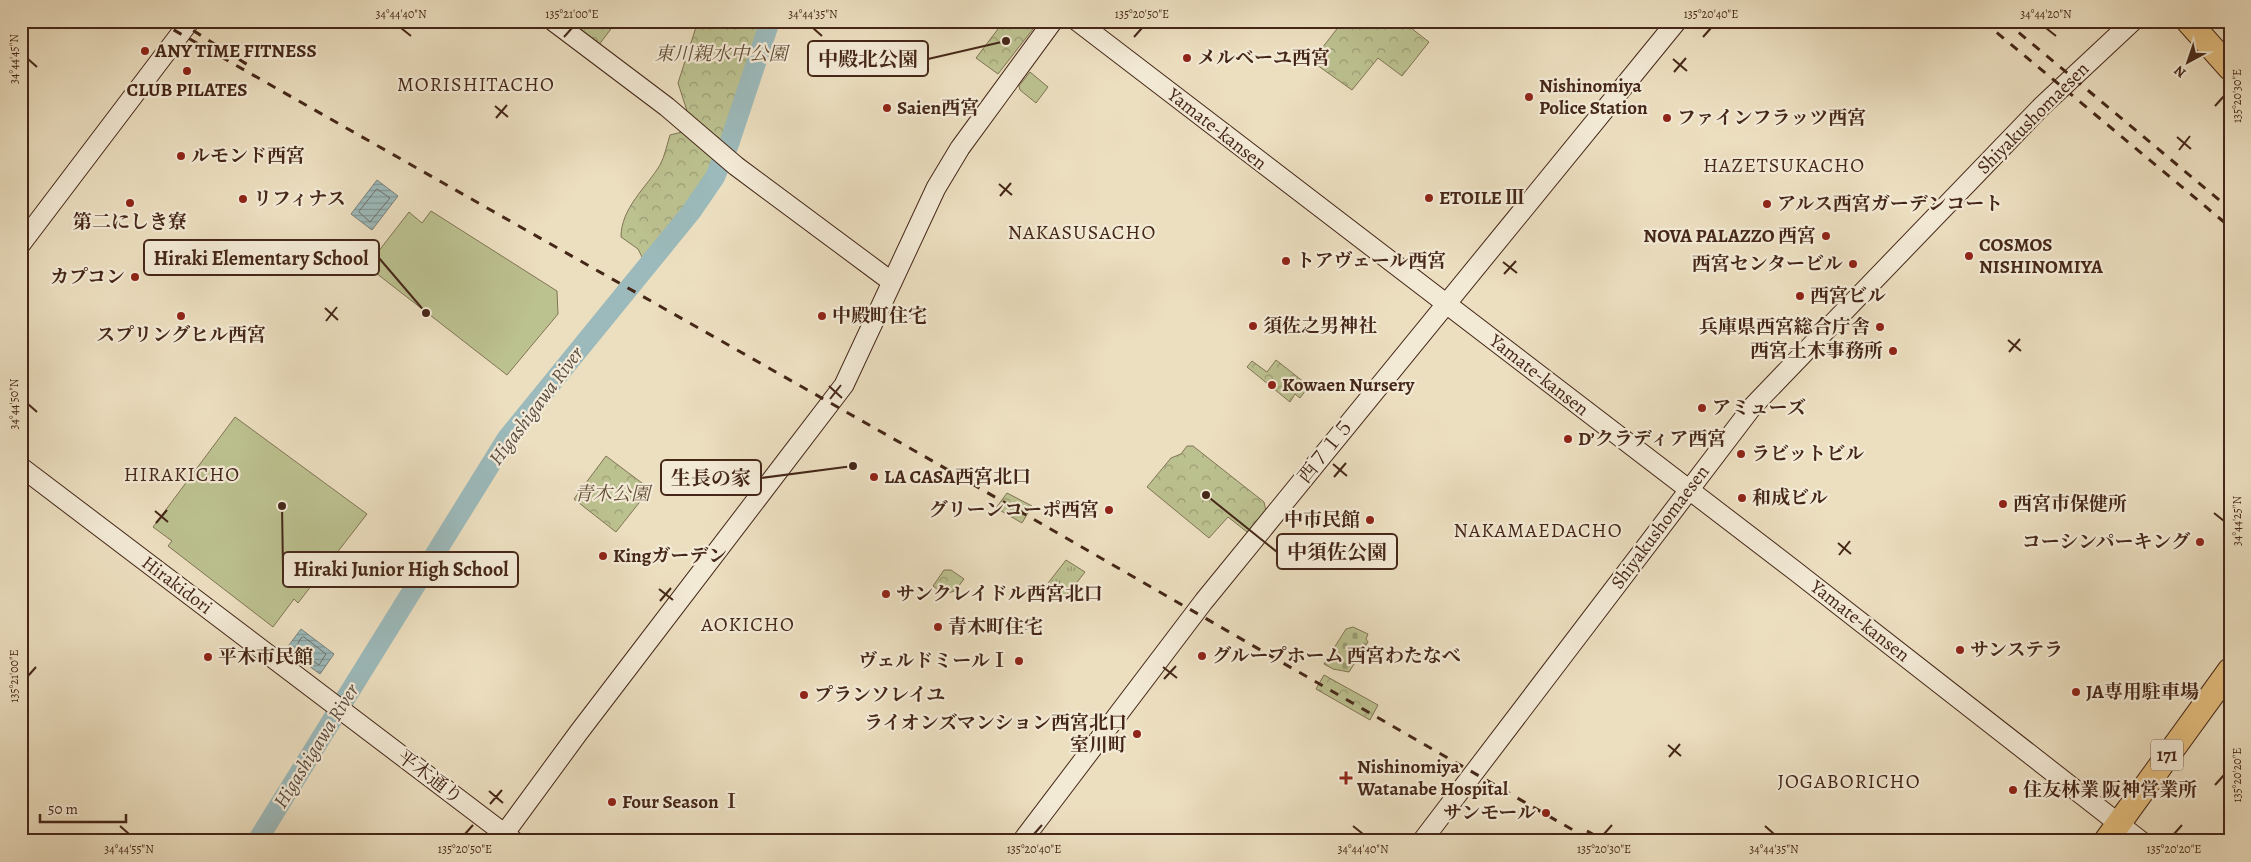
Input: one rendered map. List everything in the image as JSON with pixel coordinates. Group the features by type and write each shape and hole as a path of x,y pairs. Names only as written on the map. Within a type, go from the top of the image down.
{"highway":[{"path":"2188,21 2230,68"},
{"path":"2209,21 2230,45"},
{"name":"171","path":"2112,832 2230,670"}],"street":[{"path":"21,244 190,21"},
{"path":"553,21 667,107 730,161 892,282"},
{"path":"506,838 579,732 844,385 936,188 955,156 1053,21"},
{"name":"Yamate-kansen","path":"1077,21 1688,490 2112,832 2141,841"},
{"name":"西７１５","path":"1022,841 1204,601 1677,21"},
{"name":"Shiyakushomaesen","path":"1422,841 1688,490 1760,399 2041,107 2133,21"},
{"name":"Hirakidori","path":"21,467 338,708"},
{"name":"平木通り","path":"338,708 506,838"}],"green space":[{"path":"566,21 617,21 598,46"},
{"name":"東川親水中公園","path":"698,21 765,21 724,142 688,114 678,83"},
{"path":"1004,21 1035,21 1036,25 998,74 976,58"},
{"path":"1343,21 1402,21 1429,42 1402,76 1378,58 1352,90 1317,65 1316,56"},
{"path":"1030,72 1048,87 1036,103 1020,90 1019,86"},
{"path":"682,132 717,162 702,189 644,261 638,249 621,237 622,227 635,199 660,165 670,135"},
{"path":"431,211 557,291 558,314 507,375 367,266 409,212 422,223"},
{"path":"1276,360 1309,386 1300,398 1295,394 1290,402 1247,367 1252,361 1267,372"},
{"path":"235,417 367,514 298,603 294,599 273,627 168,546 172,541 153,527"},
{"path":"1187,446 1193,446 1264,502 1266,511 1247,532 1228,517 1209,538 1147,487 1171,458 1181,454"},
{"name":"青木公園","path":"606,456 650,489 616,532 574,499"},
{"path":"1007,493 1032,506 1022,523 996,508"},
{"path":"1066,560 1085,572 1064,599 1045,587"},
{"path":"944,570 951,570 964,579 955,591 944,594 933,586"},
{"path":"1353,627 1368,634 1366,639 1368,642 1349,672 1333,669 1324,664 1346,629"},
{"path":"1324,675 1378,705 1370,720 1316,689"}],"water":[{"path":"377,180 398,196 372,230 351,214"},
{"path":"301,629 334,654 320,674 286,649"}],"waterway":[{"name":"Higashigawa River","path":"257,841 507,438 691,212 715,177 729,144 770,21"}],"railway":[{"path":"158,21 922,455 1592,841"},
{"path":"178,21 248,65"},
{"path":"1983,21 2230,227"},
{"path":"2005,21 2230,209"},
{"path":"1587,831 1605,841"}],"place":[{"name":"中殿北公園","path":"1006,41"},
{"name":"ANY TIME FITNESS","path":"145,51"},
{"name":"メルベーユ西宮","path":"1187,58"},
{"name":"CLUB PILATES","path":"187,71"},
{"name":"Nishinomiya Police Station","path":"1529,97"},
{"name":"Saien西宮","path":"887,108"},
{"name":"ファインフラッツ西宮","path":"1667,118"},
{"name":"ルモンド西宮","path":"181,156"},
{"name":"ETOILE Ⅲ","path":"1429,198"},
{"name":"リフィナス","path":"243,199"},
{"name":"第二にしき寮","path":"130,203"},
{"name":"アルス西宮ガーデンコート","path":"1767,204"},
{"name":"NOVA PALAZZO 西宮","path":"1826,236"},
{"name":"COSMOS NISHINOMIYA","path":"1969,256"},
{"name":"トアヴェール西宮","path":"1286,261"},
{"name":"西宮センタービル","path":"1853,264"},
{"name":"カプコン","path":"135,277"},
{"name":"西宮ビル","path":"1800,296"},
{"name":"Hiraki Elementary School","path":"426,313"},
{"name":"スプリングヒル西宮","path":"181,316"},
{"name":"中殿町住宅","path":"822,316"},
{"name":"須佐之男神社","path":"1253,326"},
{"name":"兵庫県西宮総合庁舎","path":"1880,327"},
{"name":"西宮土木事務所","path":"1893,351"},
{"name":"Kowaen Nursery","path":"1272,385"},
{"name":"アミューズ","path":"1702,408"},
{"name":"D’クラディア西宮","path":"1568,439"},
{"name":"ラビットビル","path":"1741,454"},
{"name":"生長の家","path":"853,466"},
{"name":"LA CASA西宮北口","path":"874,477"},
{"name":"中須佐公園","path":"1206,495"},
{"name":"和成ビル","path":"1742,498"},
{"name":"西宮市保健所","path":"2003,504"},
{"name":"Hiraki Junior High School","path":"282,506"},
{"name":"グリーンコーポ西宮","path":"1109,510"},
{"name":"中市民館","path":"1370,520"},
{"name":"コーシンパーキング","path":"2200,542"},
{"name":"Kingガーデン","path":"603,556"},
{"name":"サンクレイドル西宮北口","path":"886,594"},
{"name":"青木町住宅","path":"938,627"},
{"name":"サンステラ","path":"1960,650"},
{"name":"グループホーム 西宮わたなべ","path":"1202,656"},
{"name":"平木市民館","path":"208,657"},
{"name":"ヴェルドミールⅠ","path":"1019,661"},
{"name":"JA専用駐車場","path":"2076,692"},
{"name":"プランソレイユ","path":"804,695"},
{"name":"ライオンズマンション西宮北口 室川町","path":"1137,734"},
{"name":"Nishinomiya Watanabe Hospital","path":"1346,778"},
{"name":"住友林業 阪神営業所","path":"2013,790"},
{"name":"Four Season Ⅰ","path":"612,802"},
{"name":"サンモール","path":"1546,813"}],"district":[{"name":"MORISHITACHO","path":"476,84"},
{"name":"HAZETSUKACHO","path":"1784,165"},
{"name":"NAKASUSACHO","path":"1082,232"},
{"name":"HIRAKICHO","path":"182,474"},
{"name":"NAKAMAEDACHO","path":"1538,530"},
{"name":"AOKICHO","path":"748,624"},
{"name":"JOGABORICHO","path":"1849,781"}]}
